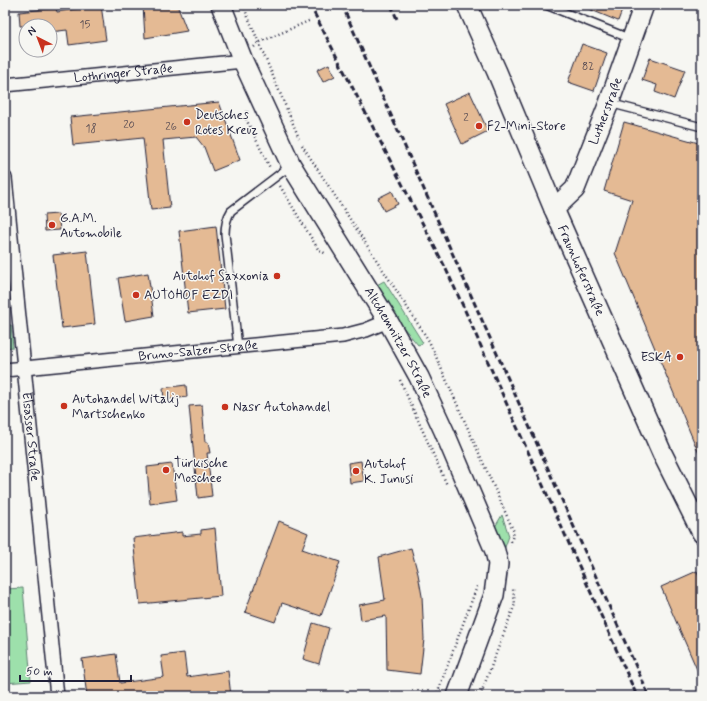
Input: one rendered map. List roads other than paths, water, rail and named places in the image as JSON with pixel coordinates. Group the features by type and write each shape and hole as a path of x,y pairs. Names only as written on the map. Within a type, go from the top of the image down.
{"street":[{"name":"Altchemnitzer Straße","path":"221,5 243,61 291,165 388,321 408,356 444,431 493,545 498,564 494,595 456,696"},
{"name":"Fraunhoferstraße","path":"467,5 497,72 554,209 662,454 702,533"},
{"name":"Lutherstraße","path":"554,209 575,189 609,103 644,5"},
{"name":"Lothringer Straße","path":"5,85 243,61"},
{"name":"Elsasser Straße","path":"5,178 57,696"},
{"name":"Bruno-Salzer-Straße","path":"5,370 343,336 366,330 388,321"}],"lane":[{"path":"546,5 631,39"},
{"path":"609,103 702,127"},
{"path":"238,347 225,224 231,211 291,165"}],"railway":[{"path":"310,5 445,267 637,696"},
{"path":"342,5 649,696"},
{"path":"391,5 397,19"}],"place":[{"name":"Deutsches Rotes Kreuz","path":"187,122"},
{"name":"F2-Mini-Store","path":"479,126"},
{"name":"G.A.M. Automobile","path":"52,225"},
{"name":"Autohof Saxxonia","path":"277,276"},
{"name":"AUTOHOF EZDI","path":"136,295"},
{"name":"ESKA","path":"680,357"},
{"name":"Autohandel Witalij Martschenko","path":"64,406"},
{"name":"Nasr Autohandel","path":"225,407"},
{"name":"Türkische Moschee","path":"166,470"},
{"name":"Autohof K. Junusi","path":"356,471"}]}
